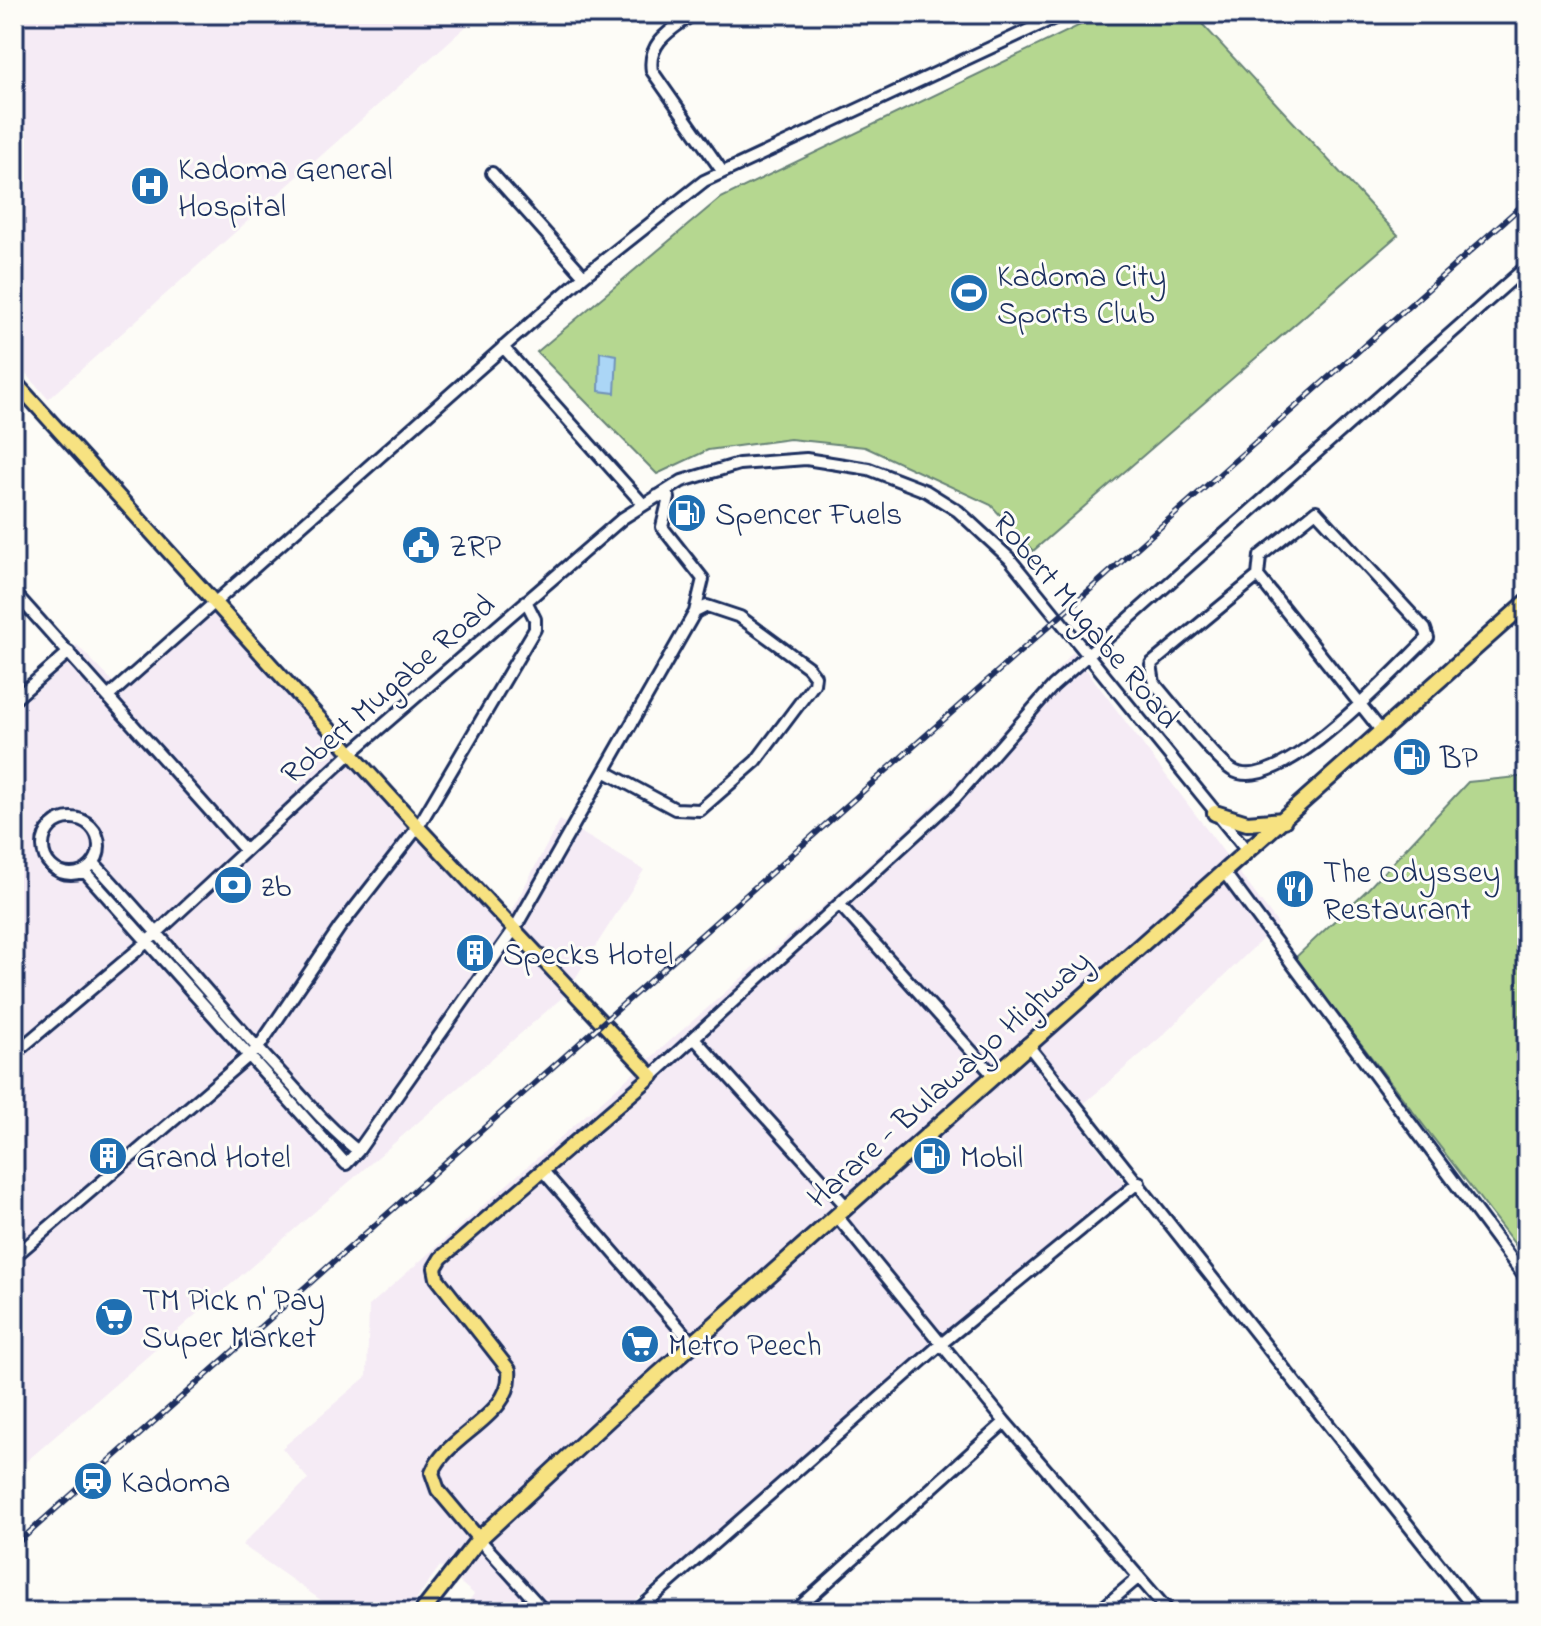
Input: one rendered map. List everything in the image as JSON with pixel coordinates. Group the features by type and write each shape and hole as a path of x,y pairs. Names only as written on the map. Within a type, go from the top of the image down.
{"highway":[{"name":"Harare - Bulawayo Highway","path":"422,1612 479,1539 1027,1044 1383,733 1527,602"},
{"path":"1215,813 1247,823 1284,820"}],"main road":[{"path":"14,381 418,827 652,1076 441,1258 435,1268 437,1278 509,1370 505,1396 441,1459 432,1473 438,1490 479,1539"}],"street":[{"path":"693,14 659,39 650,62 652,71 722,171"},
{"path":"109,696 584,276 686,194 722,171 1063,14"},
{"path":"492,173 584,276"},
{"path":"652,1076 955,798 1053,686 1527,266"},
{"path":"503,347 643,504"},
{"path":"14,406 26,395"},
{"name":"Robert Mugabe Road","path":"18,1050 159,932 244,849 351,753 643,504 707,471 774,459 834,463 897,479 937,497 989,537 1248,852"},
{"path":"94,863 159,932 346,1164 515,928 695,612 703,579 662,527 669,498 657,496"},
{"path":"1258,576 1151,664 1154,683 1232,771 1254,775 1294,760 1358,703 1428,638 1425,629 1316,511 1260,556 1258,576 1358,703 1383,733"},
{"path":"14,592 244,849"},
{"path":"15,1254 253,1052 340,927 418,827 535,629 535,619 526,601"},
{"path":"606,772 675,809 700,810 756,761 814,684 815,676 808,667 740,617 707,606 695,612"},
{"path":"14,700 69,652"},
{"path":"68,817 89,823 100,842 94,863 84,871 63,873 46,859 43,838 49,828 68,817"},
{"path":"84,871 147,942 253,1052 358,1151"},
{"path":"1224,872 1527,1280"},
{"path":"840,905 993,1075"},
{"path":"14,1037 18,1050"},
{"path":"695,1039 841,1211 941,1344 1005,1422 1169,1612"},
{"path":"1027,1044 1477,1612"},
{"path":"543,1171 693,1344"},
{"path":"636,1612 941,1344 1139,1182"},
{"path":"794,1612 1005,1422"},
{"path":"479,1539 545,1612"},
{"path":"1098,1612 1139,1577"},
{"path":"1517,1612 1527,1603"}],"shaded area":[{"name":"Kadoma General Hospital","path":"14,14 480,14 48,399 14,359"},
{"path":"214,614 505,923 560,820 644,870 564,996 14,1472 14,701 77,645 122,691"},
{"path":"1073,652 1278,924 1162,1036 1072,1114 1127,1186 621,1612 461,1612 474,1594 440,1566 407,1612 338,1612 242,1545 308,1479 282,1448 367,1376 369,1306 830,900 947,792"}],"green space":[{"name":"Kadoma City Sports Club","path":"1103,14 1193,14 1398,235 1033,551 991,505 865,447 790,439 708,450 657,474 537,352 719,199"},
{"path":"1527,776 1527,1260 1295,958 1367,890 1468,782"}],"water":[{"path":"600,352 617,355 615,393 599,391"}],"railway":[{"path":"14,1546 1527,201"}],"place":[{"name":"Kadoma General Hospital","path":"150,186"},
{"name":"Kadoma City Sports Club","path":"969,293"},
{"name":"Spencer Fuels","path":"687,513"},
{"name":"ZRP","path":"421,545"},
{"name":"BP","path":"1412,757"},
{"name":"zb","path":"233,885"},
{"name":"The Odyssey Restaurant","path":"1295,889"},
{"name":"Specks Hotel","path":"475,953"},
{"name":"Grand Hotel","path":"108,1156"},
{"name":"Mobil","path":"932,1156"},
{"name":"TM Pick n' Pay Super Market","path":"114,1317"},
{"name":"Metro Peech","path":"640,1344"},
{"name":"Kadoma","path":"93,1481"}]}
